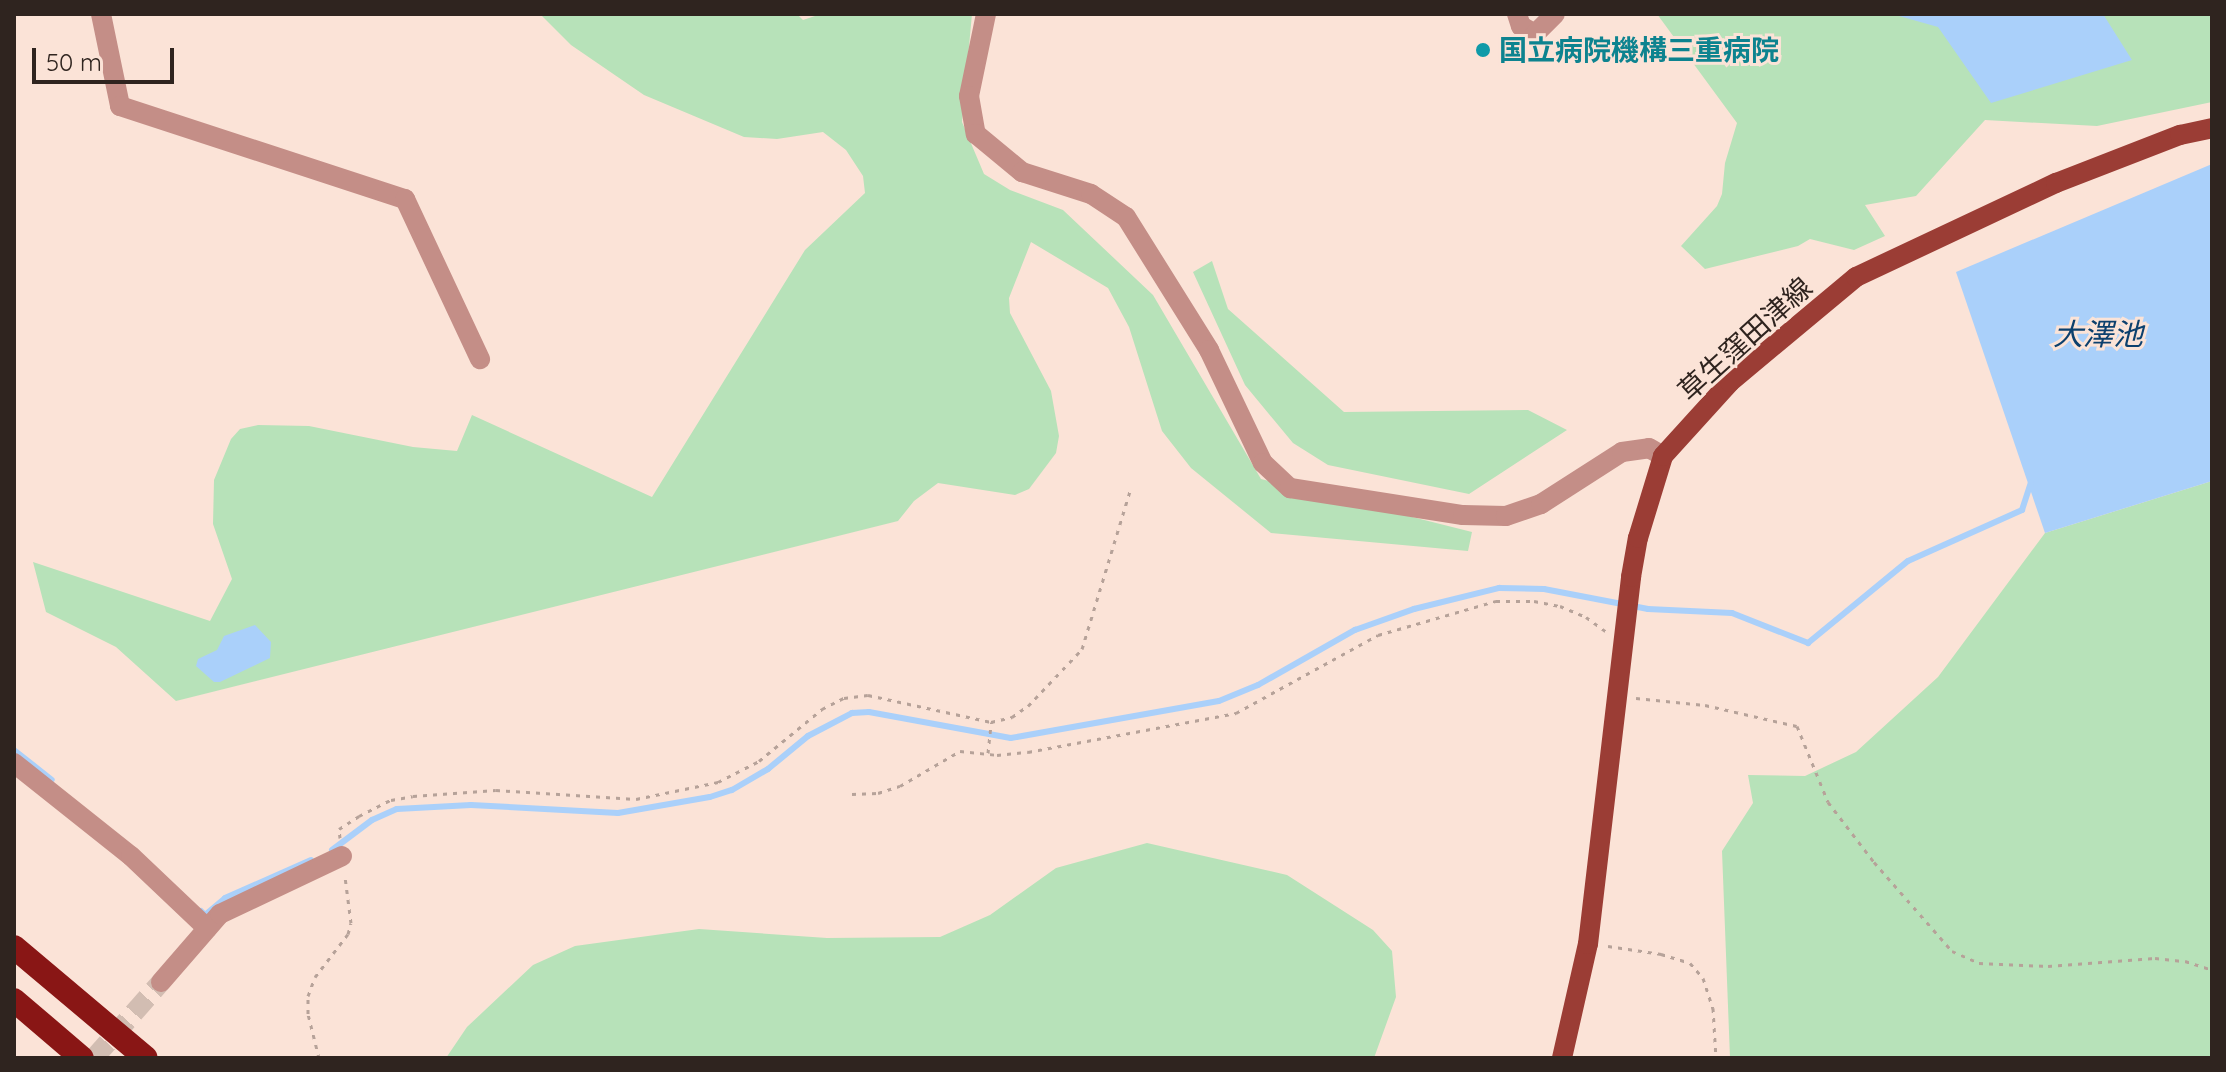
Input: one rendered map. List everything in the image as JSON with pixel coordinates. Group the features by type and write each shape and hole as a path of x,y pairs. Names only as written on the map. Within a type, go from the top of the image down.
{"highway":[{"path":"14,947 146,1058"},
{"path":"14,1000 82,1058"}],"main road":[{"name":"草生窪田津線","path":"1562,1058 1588,944 1624,626 1638,538 1663,456 1730,382 1856,277 2056,183 2180,135 2212,128"}],"street":[{"path":"101,14 120,106 405,199 480,359"},
{"path":"986,14 969,96 976,134 1022,172 1091,194 1126,217 1209,350 1263,463 1290,488 1463,515 1506,516 1541,504 1622,452 1643,447 1663,456"},
{"path":"1517,14 1521,26 1535,34 1555,14"},
{"path":"14,763 131,856 207,928"},
{"path":"161,982 207,928 232,906 342,856"}],"path":[{"path":"339,831 377,807 413,796 496,790 636,799 718,782 759,761 822,709 844,698 868,695 991,722 1012,717 1028,706 1082,649 1131,488"},
{"path":"852,794 878,793 900,786 960,751 1028,752 1236,713 1378,635 1496,601 1534,601 1560,606 1586,617 1605,631 1624,626"},
{"path":"1617,696 1705,705 1797,726 1828,802 1874,862 1952,951 1979,963 2048,966 2155,958 2185,961 2212,970"},
{"path":"988,753 991,722"},
{"path":"319,1058 308,1014 308,996 315,977 348,934 351,923 342,856"},
{"path":"1588,944 1661,954 1690,963 1703,978 1713,1008 1716,1058"}],"green space":[{"path":"540,14 797,14 803,20 821,14 972,14 962,122 984,174 1010,190 1063,210 1153,295 1261,479 1472,532 1468,551 1271,533 1191,468 1162,431 1129,327 1108,288 1031,242 1009,298 1010,313 1051,391 1059,436 1056,453 1029,489 1015,495 938,483 914,501 898,521 176,701 116,647 46,612 33,562 210,621 232,579 213,524 214,480 231,439 240,429 258,425 309,426 413,447 457,451 472,415 652,497 805,250 865,193 863,176 846,150 823,132 777,139 744,137 644,95 571,45"},
{"path":"1657,14 2212,14 2212,102 2097,126 1985,120 1916,196 1865,205 1885,236 1854,250 1810,239 1798,246 1705,269 1681,246 1717,206 1737,123"},
{"path":"1212,261 1228,309 1344,412 1528,410 1567,430 1469,494 1328,465 1293,443 1245,385 1193,272"},
{"path":"2212,481 2212,1058 1730,1058 1722,851 1753,803 1748,775 1805,776 1856,752 1938,677 2045,533"},
{"path":"1147,843 1287,875 1373,930 1392,951 1396,997 1374,1058 446,1058 467,1027 533,965 575,946 699,929 827,938 940,937 990,915 1056,868"}],"water":[{"path":"1892,14 2103,14 2132,60 1991,103 1938,27"},
{"name":"大澤池","path":"2212,164 2212,481 2045,533 1956,272"},
{"path":"255,625 271,642 270,658 220,682 214,682 196,666 198,659 217,650 224,636"}],"waterway":[{"path":"332,850 372,820 397,809 471,805 618,813 710,797 732,790 768,769 808,736 852,713 869,712 1011,738 1219,701 1258,685 1355,630 1414,609 1499,588 1544,589 1648,609 1732,613 1808,643 1908,561 2022,510 2031,482"},
{"path":"14,750 52,780"},
{"path":"201,911 205,915 225,898 311,860"}],"tunnel":[{"path":"94,1058 161,982"}],"place":[{"name":"国立病院機構三重病院","path":"1483,50"}]}
